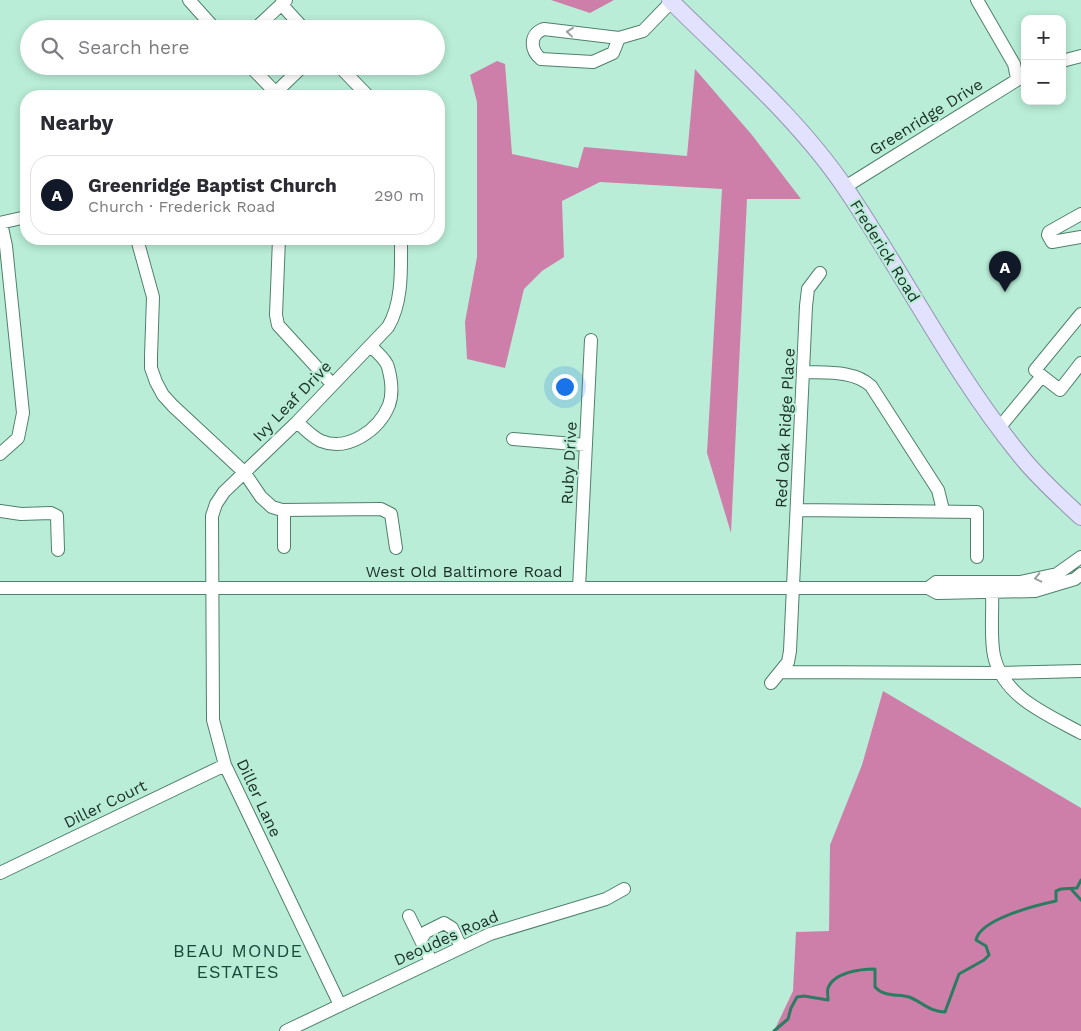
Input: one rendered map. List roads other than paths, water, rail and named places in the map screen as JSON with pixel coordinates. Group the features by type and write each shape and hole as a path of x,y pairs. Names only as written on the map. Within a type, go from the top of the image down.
{"main road":[{"name":"Frederick Road","path":"671,1 790,121 845,187 999,428 1051,489 1081,517"},
{"path":"1051,489 1081,525"}],"street":[{"path":"189,0 207,20"},
{"path":"977,0 1021,76"},
{"path":"619,38 613,53 602,60 593,62 541,59 534,54 532,46 538,31 544,30 619,38 643,31 671,1"},
{"path":"265,20 284,2 297,20"},
{"path":"1066,60 1081,56"},
{"path":"258,75 271,90"},
{"path":"278,90 294,75"},
{"path":"348,75 362,90"},
{"name":"Greenridge Drive","path":"845,187 1021,76"},
{"path":"1081,214 1049,232 1048,235 1052,242 1081,237"},
{"path":"0,454 18,438 23,413 6,246 0,223 20,218"},
{"path":"139,245 153,297 151,356 156,382 163,395 244,472 262,497 272,506 284,510 381,509 391,514 396,548"},
{"path":"279,245 276,315 278,325 332,384"},
{"name":"Ivy Leaf Drive","path":"212,588 212,516 220,498 371,346 395,315 401,245"},
{"name":"Red Oak Ridge Place","path":"781,672 788,662 790,650 808,289 820,273"},
{"path":"1081,314 1035,370 1060,390 1081,363"},
{"name":"Ruby Drive","path":"579,588 591,340"},
{"path":"297,422 320,441 342,444 352,442 376,425 390,403 390,378 388,364 371,346"},
{"path":"804,372 848,374 864,379 871,386 938,490 943,510"},
{"path":"999,428 1042,376"},
{"path":"513,439 586,446"},
{"path":"0,510 21,514 51,513 56,516 58,550"},
{"path":"284,510 284,547"},
{"path":"797,510 943,510 976,512 977,557"},
{"name":"West Old Baltimore Road","path":"928,588 936,582 1020,582 1057,574 1081,557"},
{"name":"West Old Baltimore Road","path":"0,588 928,588 937,593 992,593 1035,591 1075,579 1081,574"},
{"name":"Diller Lane","path":"212,588 213,720 225,765 340,1005"},
{"path":"992,593 994,657 1009,686 1023,700 1081,733"},
{"path":"771,682 781,672 1001,673 1081,671"},
{"name":"Diller Court","path":"0,873 225,765"},
{"name":"Deoudes Road","path":"286,1031 431,961 505,928 606,899 624,889"},
{"path":"409,916 431,961"},
{"path":"421,938 426,932 444,923 452,928 461,947"}],"waterway":[{"path":"774,1031 788,1019 797,997 804,996 828,1000 828,988 836,978 863,970 875,969 875,987 882,992 909,997 930,1009 945,1012 959,974 984,960 989,955 986,946 976,940 980,932 998,919 1010,914 1056,901 1056,891 1077,888 1081,880"},
{"path":"1071,889 1081,900"}],"place":[{"name":"Greenridge Baptist Church","path":"1005,292"}],"district":[{"name":"BEAU MONDE ESTATES","path":"238,960"}]}
